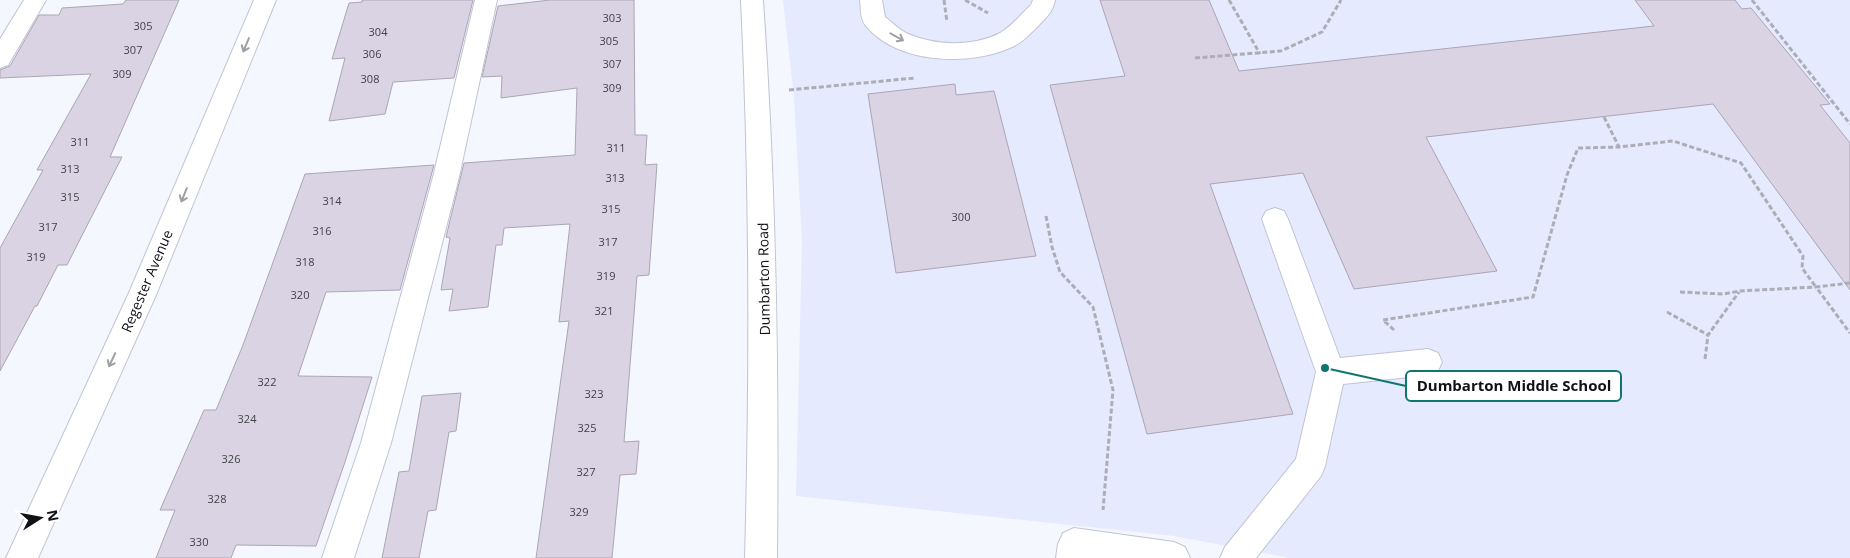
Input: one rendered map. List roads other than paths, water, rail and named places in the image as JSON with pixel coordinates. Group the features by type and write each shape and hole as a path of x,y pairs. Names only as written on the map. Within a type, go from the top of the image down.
{"street":[{"path":"0,60 35,0"},
{"name":"Regester Avenue","path":"22,558 142,295 265,0"},
{"path":"338,558 376,444 446,176 486,0"},
{"name":"Dumbarton Road","path":"752,0 758,92 764,285 761,558"},
{"path":"871,0 874,20 897,39 935,49 952,51 976,50 1007,39 1042,8 1044,0"},
{"path":"1236,558 1310,466 1331,372 1275,219"},
{"path":"1331,372 1428,362"},
{"path":"1086,553 1174,558"}],"place":[{"name":"Dumbarton Middle School","path":"1325,368"}]}
